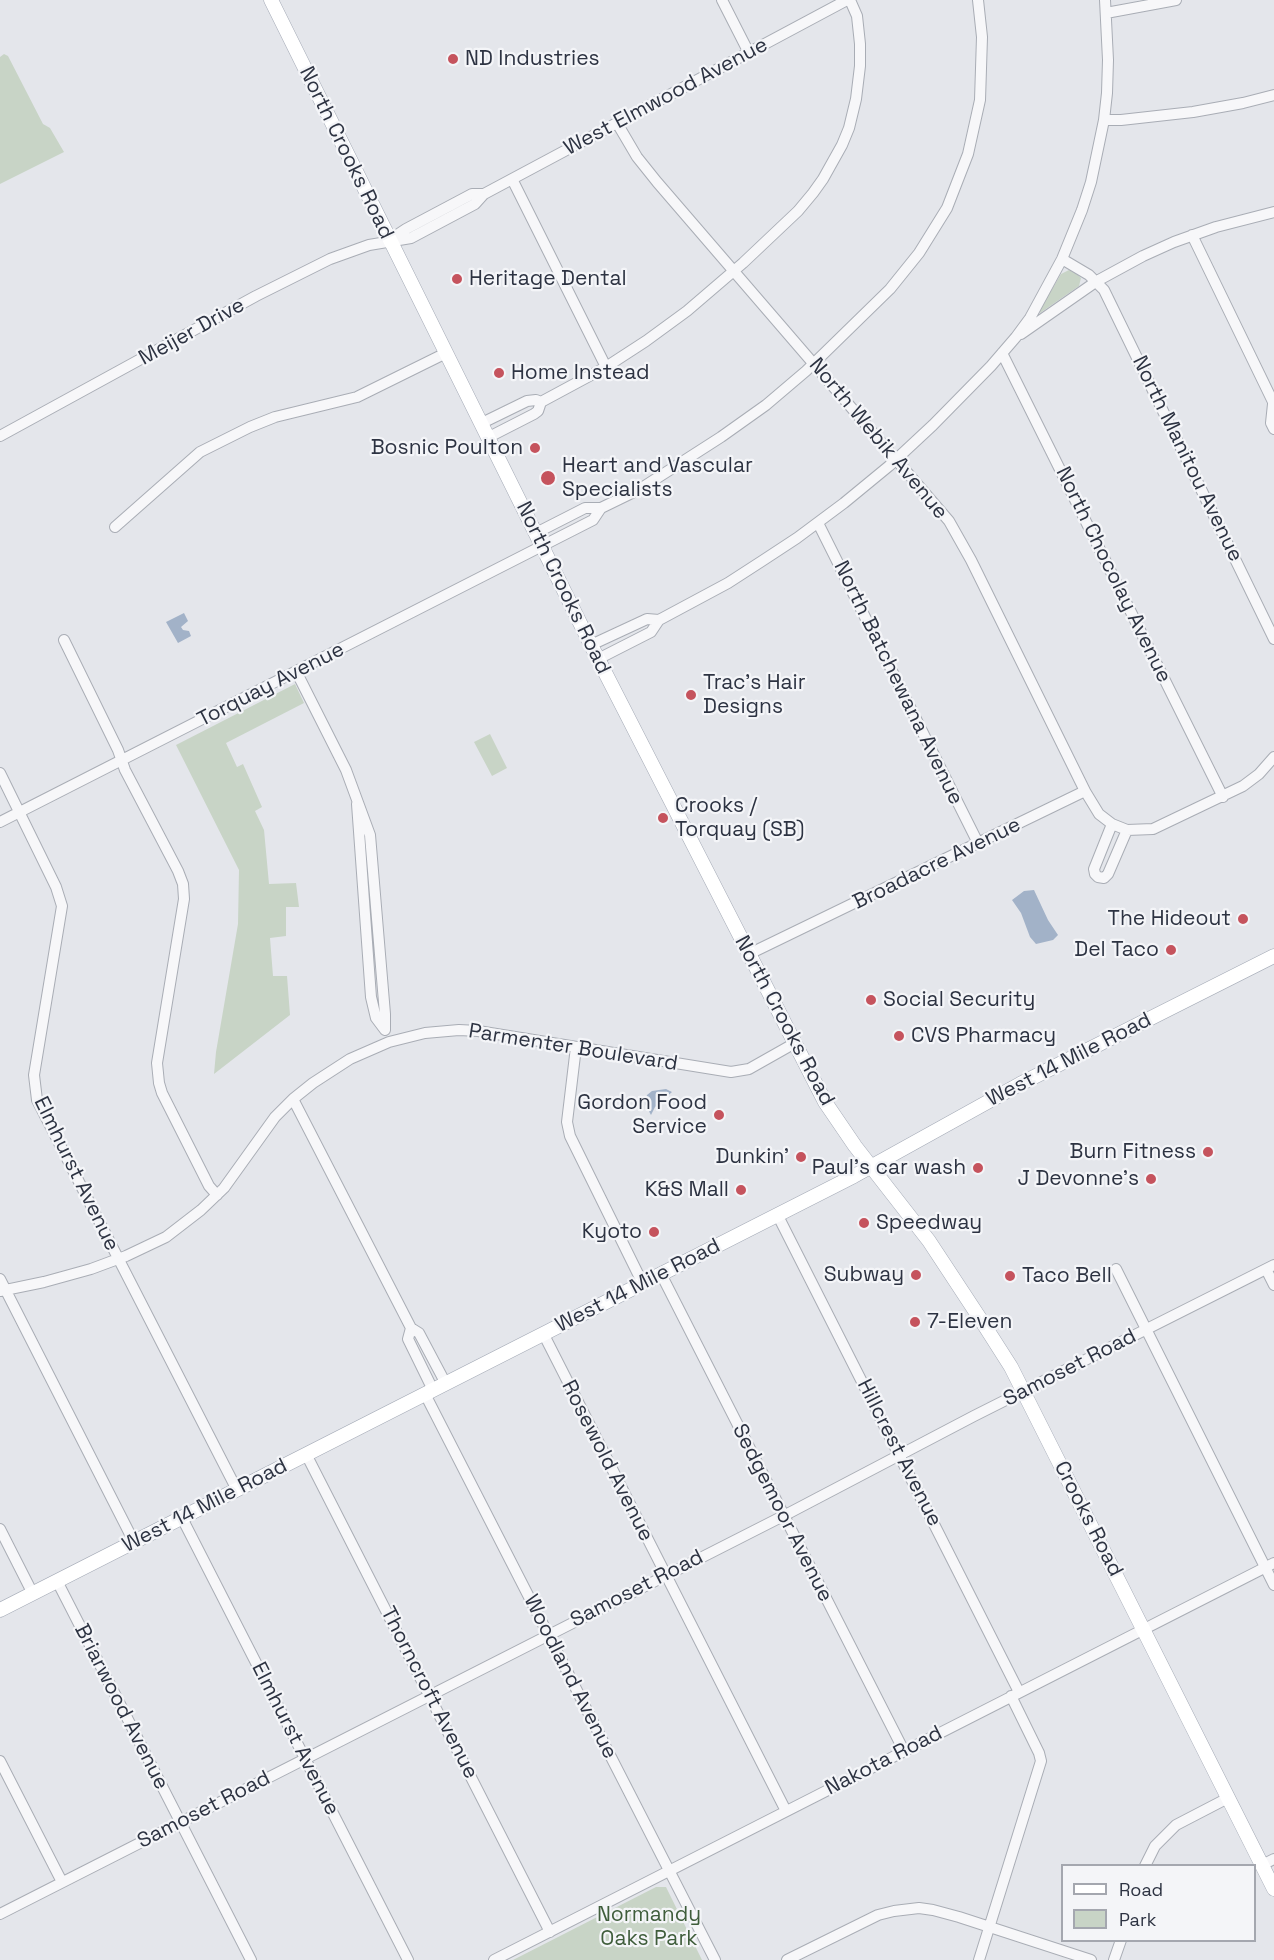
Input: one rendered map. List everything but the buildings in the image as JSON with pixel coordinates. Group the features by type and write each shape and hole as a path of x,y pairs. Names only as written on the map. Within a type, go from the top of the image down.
{"main road":[{"name":"North Crooks Road","path":"271,0 598,659 749,954 830,1109 871,1167"},
{"name":"West 14 Mile Road","path":"0,1610 871,1167 1020,1084 1274,956"},
{"name":"Crooks Road","path":"871,1167 929,1241 995,1342 1023,1392 1228,1798 1268,1862 1274,1889"}],"street":[{"path":"722,0 749,53"},
{"name":"West Elmwood Avenue","path":"389,240 472,194 484,194 849,0"},
{"path":"489,437 534,414 538,411 541,402 606,366 673,322 735,271 813,193 842,145 854,110 860,66 858,22 849,0"},
{"path":"536,533 585,508 602,508 640,489 704,449 765,405 814,364 858,323 905,272 934,232 955,191 968,154 980,100 982,37 978,0"},
{"path":"598,659 651,632 659,620 728,583 818,523 897,459 962,397 1016,338 1030,318 1062,259 1091,182 1104,120 1108,60 1105,0"},
{"path":"1106,13 1176,0"},
{"path":"1104,120 1193,112 1274,95"},
{"name":"North Webik Avenue","path":"616,123 644,167 943,513 956,532 1085,791"},
{"path":"512,178 606,366"},
{"path":"1016,338 1097,281 1143,256 1230,222 1274,212"},
{"path":"1192,235 1274,404 1271,423 1274,429"},
{"name":"Meijer Drive","path":"0,436 318,264 353,250 389,240"},
{"path":"1062,259 1097,281"},
{"name":"North Manitou Avenue","path":"1097,281 1104,290 1274,639"},
{"path":"115,527 200,452 275,417 357,397 446,353"},
{"name":"North Chocolay Avenue","path":"1002,353 1223,797"},
{"path":"482,423 527,401 541,402"},
{"name":"Torquay Avenue","path":"0,822 592,520 602,508"},
{"name":"North Batchewana Avenue","path":"818,523 978,843"},
{"path":"591,645 647,619 659,620"},
{"path":"64,640 118,750 124,770 178,871 184,891 157,1063 159,1083 209,1186 217,1195"},
{"path":"296,671 346,770 370,835 385,1030 389,1042"},
{"path":"1085,791 1099,814 1112,824 1127,830 1144,831 1161,827 1243,786 1259,774 1274,757"},
{"name":"Elmhurst Avenue","path":"0,773 56,887 62,906 34,1075 35,1091 41,1108 237,1490"},
{"name":"Broadacre Avenue","path":"749,954 1085,791"},
{"path":"1112,824 1094,868 1098,877 1104,878 1108,874 1127,830"},
{"name":"Parmenter Boulevard","path":"3,1291 54,1280 118,1259 166,1237 217,1195 232,1178 275,1117 293,1099 350,1059 389,1042 425,1033 469,1030 731,1072 749,1069 795,1043"},
{"path":"576,1047 567,1122 570,1136 643,1284"},
{"name":"Woodland Avenue","path":"293,1099 411,1328 419,1333 435,1390 548,1634 715,1960"},
{"name":"Hillcrest Avenue","path":"777,1214 899,1455 1015,1694 1040,1753 1041,1761 979,1960"},
{"path":"1270,1267 1274,1285"},
{"name":"Samoset Road","path":"0,1914 1270,1267"},
{"path":"1116,1269 1270,1565 1274,1585"},
{"name":"Sedgemoor Avenue","path":"661,1274 904,1751"},
{"path":"0,1279 3,1291 134,1542"},
{"name":"Rosewold Avenue","path":"543,1335 786,1811"},
{"name":"Thorncroft Avenue","path":"306,1454 550,1932"},
{"name":"Elmhurst Avenue","path":"182,1518 408,1960"},
{"path":"0,1529 33,1594"},
{"name":"Nakota Road","path":"494,1960 1270,1565"},
{"name":"Briarwood Avenue","path":"57,1581 251,1960"},
{"path":"0,1761 62,1882"},
{"path":"1146,1864 1155,1846 1176,1825 1228,1798"},
{"path":"787,1960 878,1915 919,1908 933,1910 1091,1960"},
{"path":"1114,1960 1120,1942"}],"green space":[{"path":"4,54 8,56 43,124 50,128 64,152 0,184 0,57"},
{"path":"1069,270 1081,278 1079,286 1040,313 1039,311 1061,274"},
{"path":"295,684 304,703 226,743 237,767 243,764 262,807 255,811 264,830 269,884 296,883 299,907 286,907 286,936 270,938 273,976 287,976 290,1015 214,1074 238,924 239,870 176,745"},
{"path":"490,734 507,768 492,776 474,742"},
{"name":"Normandy Oaks Park","path":"656,1887 666,1887 702,1960 513,1960"}],"water":[{"path":"184,613 188,621 181,627 189,631 191,636 178,643 166,622"},
{"path":"1034,890 1058,935 1053,940 1036,944 1030,937 1021,913 1012,900 1024,891"},
{"path":"666,1089 672,1092 655,1107 651,1115 645,1104 647,1095 652,1091"}],"place":[{"name":"ND Industries","path":"453,59"},
{"name":"Heritage Dental","path":"457,279"},
{"name":"Home Instead","path":"499,373"},
{"name":"Bosnic Poulton","path":"535,448"},
{"name":"Heart and Vascular Specialists","path":"548,478"},
{"name":"Trac's Hair Designs","path":"691,695"},
{"name":"Crooks / Torquay (SB)","path":"663,818"},
{"name":"The Hideout","path":"1243,919"},
{"name":"Del Taco","path":"1171,950"},
{"name":"Social Security","path":"871,1000"},
{"name":"CVS Pharmacy","path":"899,1036"},
{"name":"Gordon Food Service","path":"719,1115"},
{"name":"Burn Fitness","path":"1208,1152"},
{"name":"Dunkin'","path":"801,1157"},
{"name":"Paul's car wash","path":"978,1168"},
{"name":"J Devonne's","path":"1151,1179"},
{"name":"K&S Mall","path":"741,1190"},
{"name":"Speedway","path":"864,1223"},
{"name":"Kyoto","path":"654,1232"},
{"name":"Subway","path":"916,1275"},
{"name":"Taco Bell","path":"1010,1276"},
{"name":"7-Eleven","path":"915,1322"}]}
